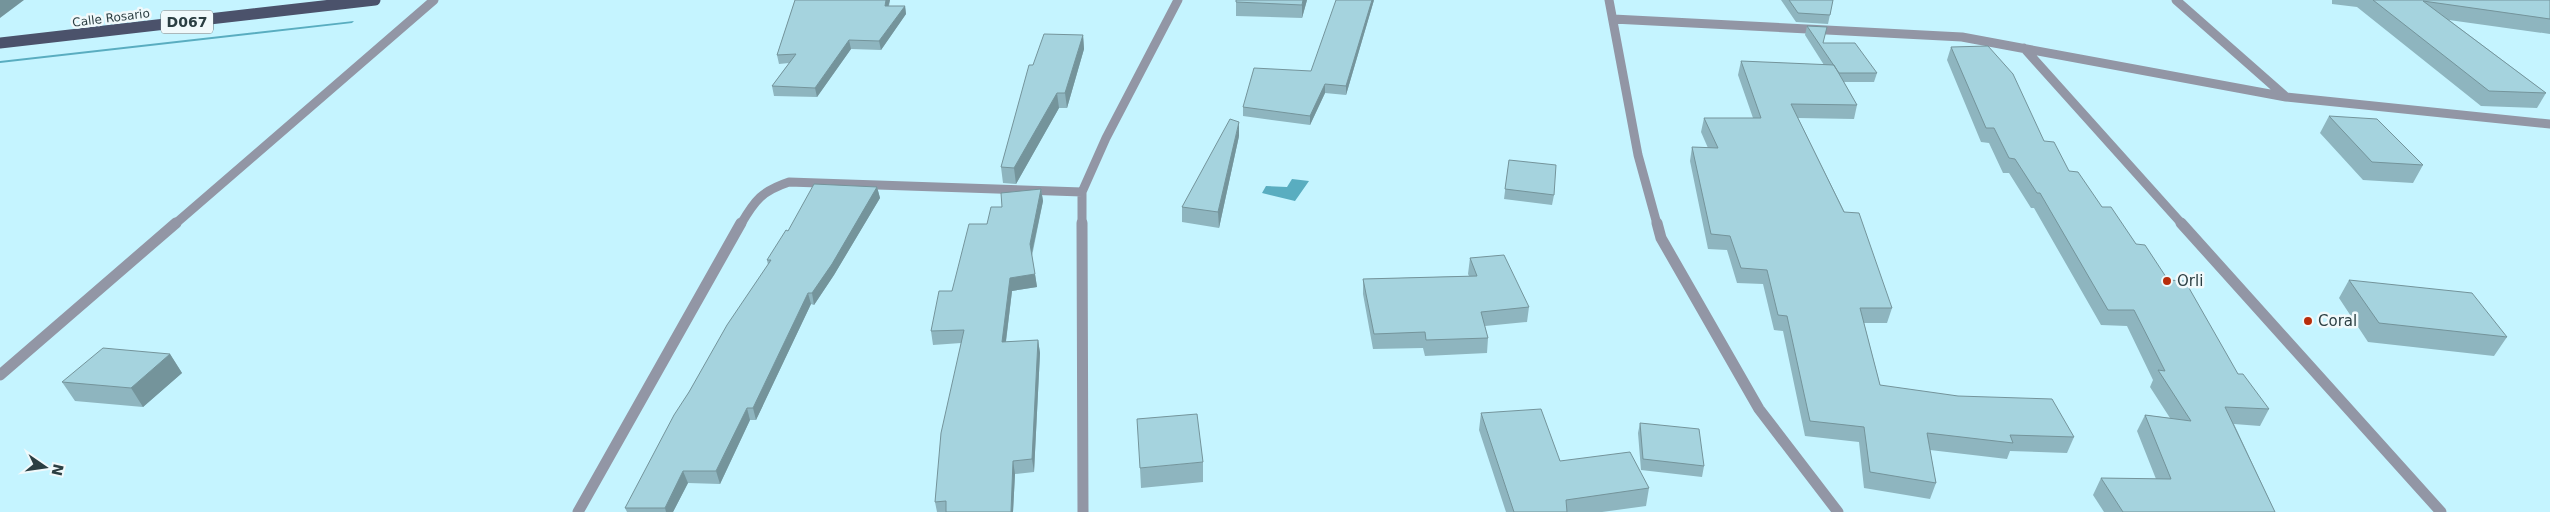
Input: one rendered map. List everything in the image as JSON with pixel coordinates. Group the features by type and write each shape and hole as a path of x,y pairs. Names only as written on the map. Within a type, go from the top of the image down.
{"main road":[{"name":"Calle Rosario","path":"0,43 375,0"}],"street":[{"path":"0,375 434,0"},
{"path":"1083,512 1082,192 1106,138 1178,0"},
{"path":"1609,0 1638,155 1661,238 1759,409 1838,512"},
{"path":"2176,0 2286,97"},
{"path":"1613,19 1962,37 2286,97 2550,124"},
{"path":"2024,48 2441,512"},
{"path":"578,512 752,204 768,189 789,182 1082,192"}],"water":[{"path":"354,21 352,23 0,63 0,61"},
{"path":"1292,179 1309,181 1295,201 1262,193 1266,186 1287,187"}],"building":[{"path":"795,0 886,0 885,6 905,6 879,41 849,40 815,88 772,86 796,54 777,55"},
{"path":"1236,0 1303,0 1302,5 1236,2"},
{"path":"1336,0 1372,0 1346,86 1325,84 1310,116 1243,107 1254,68 1311,71"},
{"path":"1789,0 1833,0 1830,15 1798,13"},
{"path":"2373,0 2550,0 2550,19 2423,1 2546,93 2489,91"},
{"path":"1807,26 1827,27 1823,43 1855,43 1877,73 1839,73"},
{"path":"1044,34 1083,35 1065,93 1057,93 1014,168 1001,167 1029,65 1033,65"},
{"path":"1988,46 2013,74 2044,141 2054,142 2069,171 2078,172 2102,207 2111,207 2136,244 2145,245 2168,280 2185,281 2238,374 2243,374 2269,409 2225,407 2275,512 2123,512 2101,478 2171,479 2145,415 2191,421 2158,370 2165,371 2134,310 2108,310 2040,193 2037,193 2015,159 2009,158 1994,128 1986,128 1951,47"},
{"path":"1741,61 1834,65 1857,105 1791,104 1844,212 1859,213 1892,308 1860,308 1880,385 1958,396 2052,399 2074,437 2010,435 2013,443 1927,433 1936,483 1870,472 1864,427 1810,421 1787,316 1778,315 1767,270 1741,268 1730,236 1711,234 1692,147 1718,148 1704,118 1761,118"},
{"path":"2329,116 2377,119 2423,165 2372,162"},
{"path":"1230,119 1239,122 1218,212 1182,207"},
{"path":"1509,160 1556,165 1554,195 1505,189"},
{"path":"814,184 877,187 832,264 812,293 808,293 753,408 747,408 716,471 683,471 665,508 625,508 674,415 727,325 771,260 767,260 786,230 788,231"},
{"path":"1041,189 1030,244 1035,274 1010,278 1002,342 1038,340 1032,459 1013,461 1011,512 946,512 946,501 935,502 941,433 964,330 931,331 939,291 952,291 969,224 987,224 991,207 1002,207 1001,193"},
{"path":"1504,255 1529,307 1481,312 1488,338 1426,340 1425,332 1374,334 1363,279 1477,276 1470,258"},
{"path":"2349,280 2472,293 2507,337 2379,323"},
{"path":"103,348 170,354 131,388 62,382"},
{"path":"1541,409 1560,461 1630,452 1649,488 1566,500 1567,512 1514,512 1481,413"},
{"path":"1197,414 1203,462 1140,468 1137,419"},
{"path":"1640,423 1699,429 1704,466 1643,459"}],"place":[{"name":"Orli","path":"2167,281"},
{"name":"Coral","path":"2308,321"}]}
